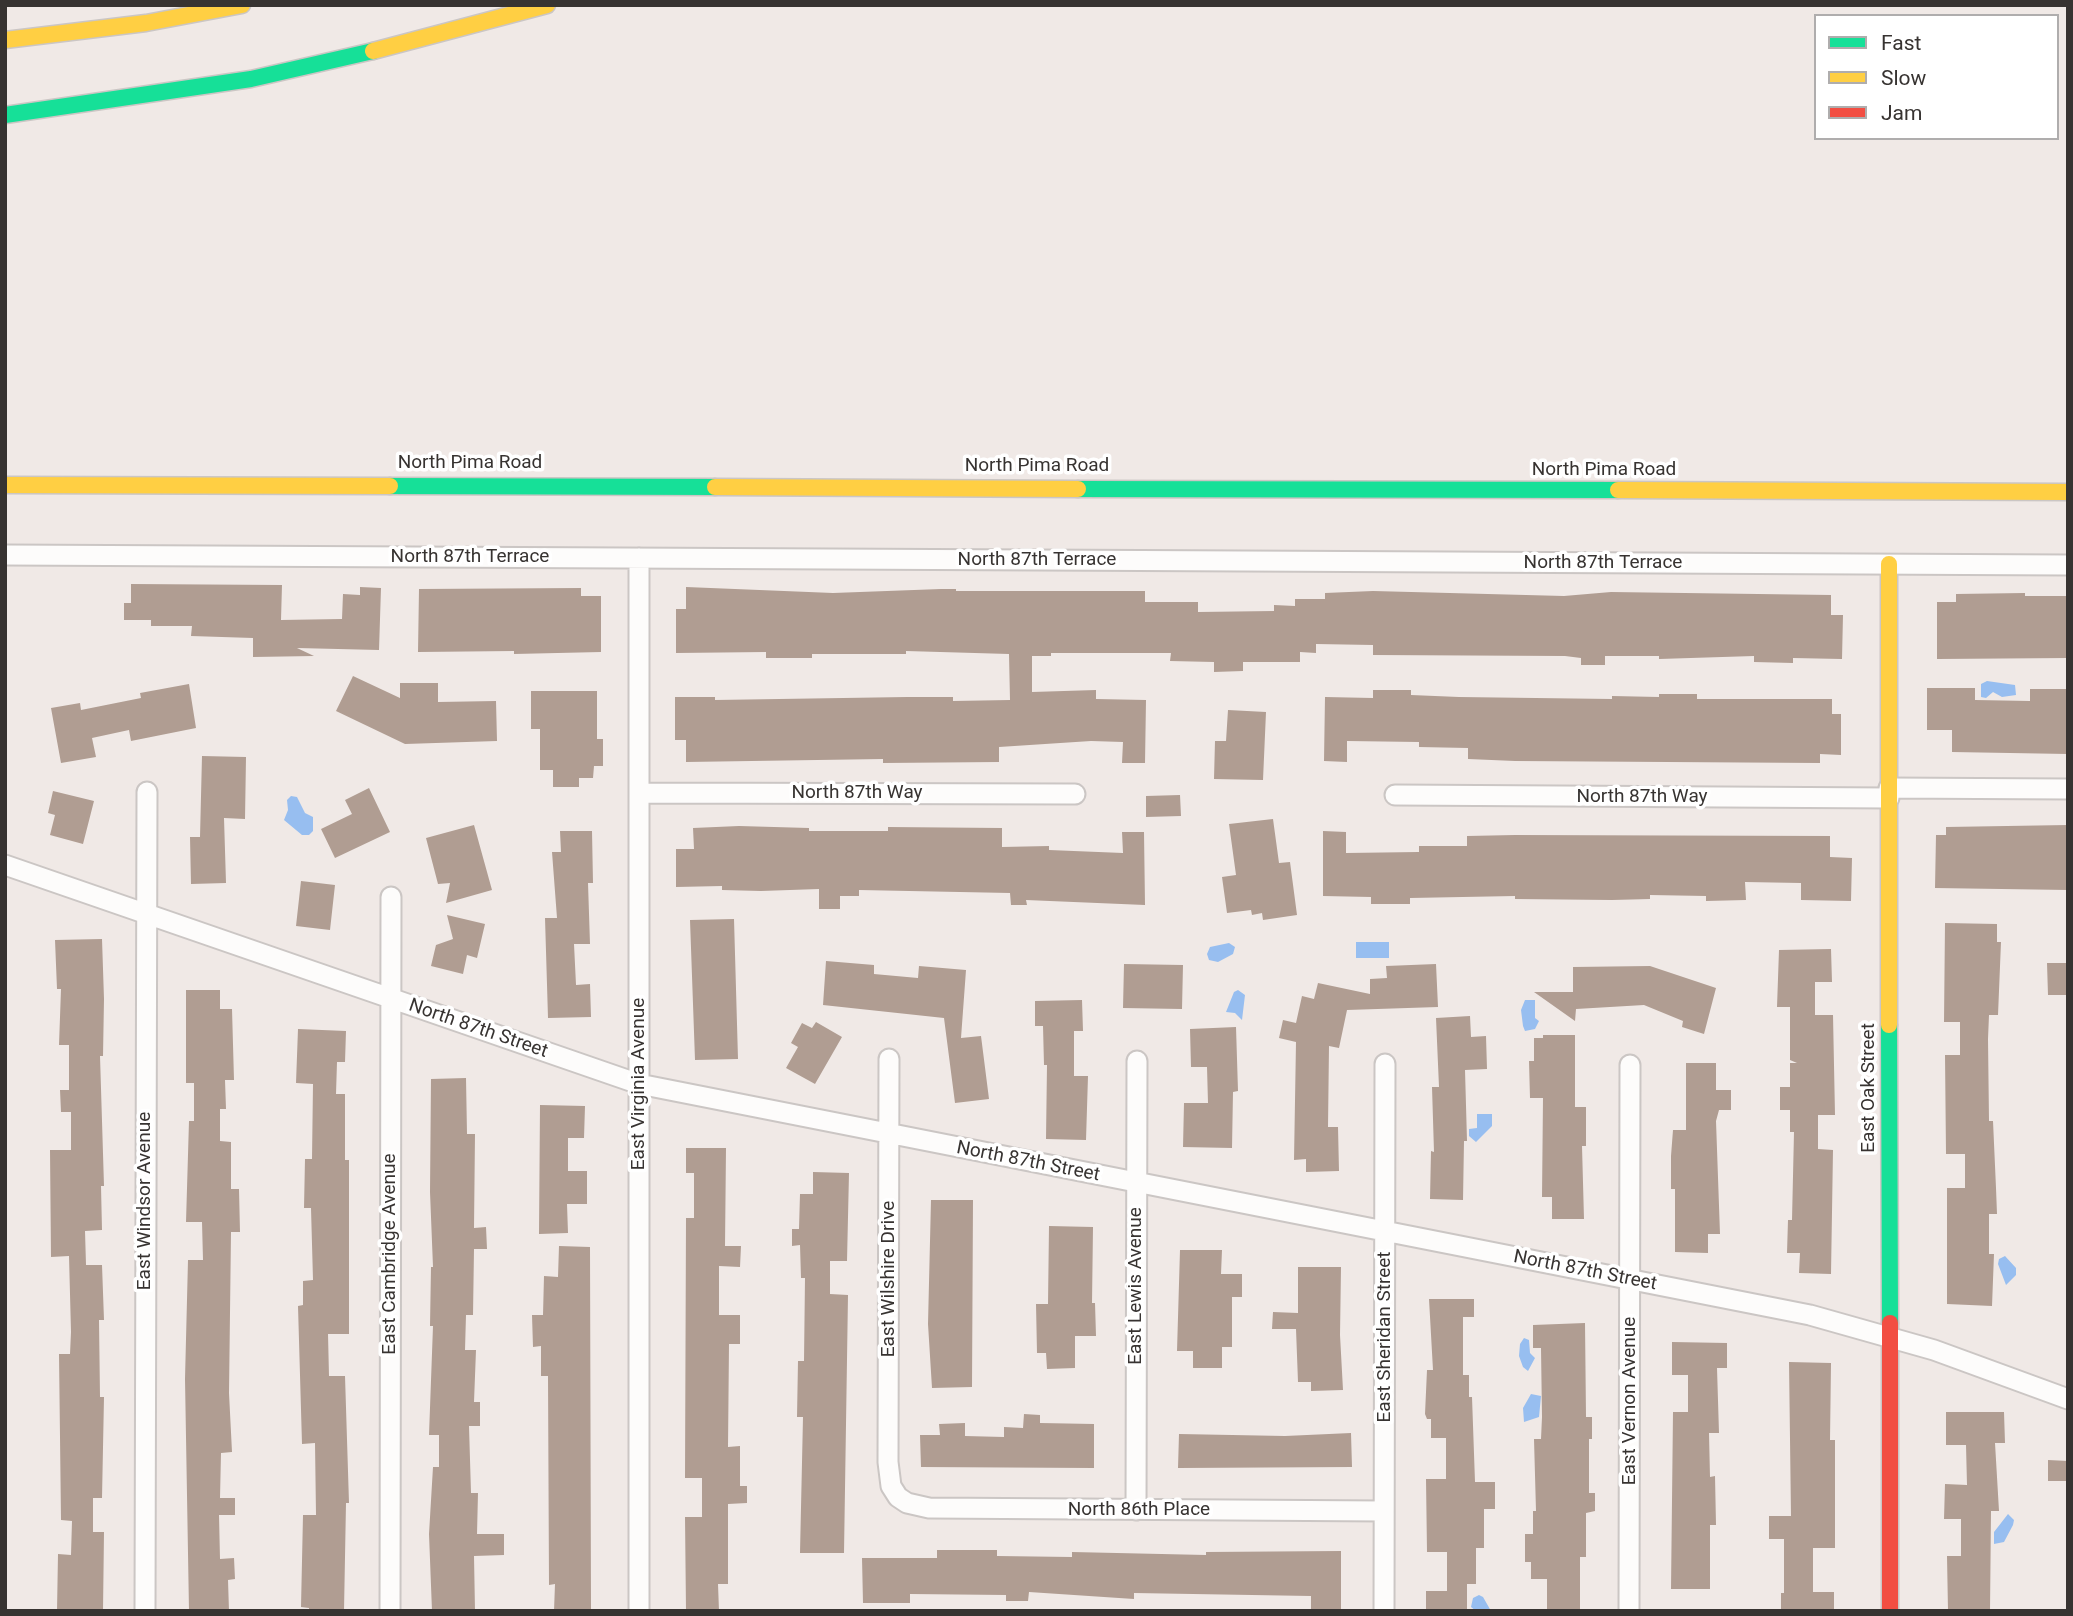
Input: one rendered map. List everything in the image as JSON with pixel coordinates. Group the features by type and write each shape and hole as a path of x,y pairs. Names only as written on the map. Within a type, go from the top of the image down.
{"main road":[{"path":"5,40 146,23 242,5"},
{"path":"5,116 251,79 420,40 547,5"},
{"name":"North Pima Road","path":"5,485 2068,492"},
{"name":"East Oak Street","path":"1889,564 1890,1611"}],"street":[{"name":"North 87th Terrace","path":"5,555 2068,565"},
{"name":"East Virginia Avenue","path":"639,558 639,1611"},
{"name":"North 87th Way","path":"1395,795 1889,793 2068,789"},
{"name":"East Windsor Avenue","path":"145,1611 147,792"},
{"name":"North 87th Way","path":"639,793 1075,794"},
{"name":"North 87th Street","path":"5,865 639,1084 1810,1315 1985,1367 2068,1399"},
{"name":"East Cambridge Avenue","path":"390,1611 391,897"},
{"name":"East Wilshire Drive","path":"889,1059 888,1462 891,1486 898,1497"},
{"name":"East Lewis Avenue","path":"1136,1510 1137,1061"},
{"name":"East Sheridan Street","path":"1384,1611 1385,1063"},
{"name":"East Vernon Avenue","path":"1629,1611 1630,1065"},
{"name":"North 86th Place","path":"898,1497 907,1503 929,1508 1383,1511"}],"water":[{"path":"1987,681 2015,685 2016,695 2002,697 1993,692 1986,698 1981,697 1981,684"},
{"path":"291,796 297,797 305,813 313,817 313,831 309,835 302,835 284,820 288,810 287,800"},
{"path":"1356,942 1389,942 1389,958 1356,958"},
{"path":"1229,943 1235,947 1233,954 1218,962 1209,960 1207,954 1210,947"},
{"path":"1238,990 1245,995 1242,1020 1235,1013 1226,1012 1234,992"},
{"path":"1525,1000 1535,1000 1535,1018 1539,1021 1535,1029 1525,1031 1521,1010"},
{"path":"1477,1114 1492,1114 1492,1126 1476,1142 1469,1136 1469,1129 1477,1128"},
{"path":"2005,1256 2016,1268 2016,1275 2006,1285 1998,1264 1999,1259"},
{"path":"1524,1338 1529,1340 1530,1353 1535,1358 1528,1371 1523,1367 1519,1356 1520,1344"},
{"path":"1531,1394 1541,1396 1539,1417 1524,1422 1523,1408"},
{"path":"2008,1514 2014,1520 2013,1525 2004,1542 1994,1544 1994,1532"},
{"path":"1479,1595 1491,1611 1476,1611 1471,1607 1473,1598"}],"building":[{"path":"131,584 282,585 281,620 342,619 343,594 360,595 360,587 381,588 379,650 297,648 314,656 253,657 253,638 191,636 192,626 151,626 151,620 124,620 124,603 131,603"},
{"path":"686,587 833,593 941,589 1145,591 1145,602 1198,602 1198,612 1274,611 1274,605 1295,606 1295,599 1325,599 1325,593 1373,591 1564,596 1611,592 1831,595 1831,615 1843,615 1842,659 1793,658 1793,663 1754,662 1754,656 1659,659 1659,656 1605,656 1605,665 1581,665 1581,658 1565,656 1373,655 1373,645 1316,644 1316,653 1300,652 1300,662 1243,662 1243,671 1214,672 1214,662 1170,661 1171,653 1051,653 1051,656 1032,656 1032,692 1096,690 1096,699 1146,700 1145,763 1122,763 1123,742 1091,741 999,747 999,762 883,763 883,759 686,762 686,740 675,740 675,697 715,697 715,700 953,697 953,701 1010,700 1009,654 906,651 906,654 812,654 812,658 766,658 766,652 676,653 676,609 686,609"},
{"path":"581,588 581,596 601,596 601,652 418,652 419,589"},
{"path":"2025,593 2025,596 2068,596 2068,658 1937,659 1937,602 1956,602 1956,594"},
{"path":"353,676 400,698 400,683 438,683 438,702 496,701 497,741 405,744 336,711"},
{"path":"189,684 196,728 131,741 129,730 92,738 96,757 61,763 51,708 80,703 81,710 141,698 140,693"},
{"path":"1927,688 1975,688 1975,700 2030,701 2030,689 2068,689 2068,754 1952,752 1952,730 1927,730"},
{"path":"1373,690 1411,690 1411,695 1459,697 1612,699 1612,696 1659,697 1659,694 1697,694 1697,699 1832,699 1832,714 1841,714 1841,755 1820,754 1820,763 1515,761 1468,759 1468,748 1419,747 1419,742 1347,741 1347,762 1324,761 1325,697 1373,698"},
{"path":"531,691 597,691 597,739 603,739 603,766 594,766 593,778 579,778 579,787 553,787 553,770 540,770 540,729 531,729"},
{"path":"1228,710 1266,712 1263,780 1214,779 1215,741 1226,741"},
{"path":"202,756 246,757 245,819 224,818 226,883 191,884 190,837 200,837"},
{"path":"369,788 390,832 335,858 321,829 352,814 345,800"},
{"path":"53,791 94,801 83,844 50,835 55,815 48,813"},
{"path":"1180,795 1181,816 1146,817 1146,796"},
{"path":"1273,819 1279,863 1290,862 1297,915 1263,920 1262,913 1252,915 1251,910 1227,913 1222,877 1236,875 1229,824"},
{"path":"474,825 492,890 446,903 450,883 438,884 426,838"},
{"path":"2068,825 2068,890 1935,888 1936,835 1946,835 1946,827"},
{"path":"888,827 1002,828 1002,847 1049,846 1049,850 1123,853 1122,832 1144,832 1145,905 1026,900 1027,905 1011,905 1010,893 859,890 859,896 840,896 840,909 819,909 819,889 761,891 722,890 722,886 676,887 676,849 694,849 693,828 809,828 809,831 888,831"},
{"path":"560,831 592,831 593,883 588,883 590,944 574,944 576,985 590,984 591,1017 548,1018 545,918 557,918 552,852 561,852"},
{"path":"1323,831 1346,832 1346,853 1419,852 1419,846 1467,846 1467,836 1830,836 1830,857 1852,858 1851,901 1801,900 1801,883 1745,882 1746,900 1706,901 1706,896 1650,895 1650,899 1612,900 1515,899 1515,896 1410,898 1410,904 1371,904 1371,897 1323,896"},
{"path":"301,881 335,885 330,930 296,926"},
{"path":"447,915 485,924 477,958 467,955 463,974 431,966 436,945 453,939"},
{"path":"734,919 738,1059 695,1060 690,920"},
{"path":"1945,923 1997,924 1997,942 2001,942 1998,1015 1989,1015 1988,1039 1989,1121 1993,1121 1997,1214 1989,1214 1989,1254 1994,1254 1992,1306 1947,1304 1947,1188 1965,1188 1965,1154 1946,1154 1945,1055 1960,1055 1960,1022 1944,1022"},
{"path":"102,939 102,1230 85,1231 86,1265 102,1265 104,1320 99,1320 100,1397 104,1397 102,1498 93,1498 93,1532 104,1532 103,1611 57,1611 58,1554 71,1555 72,1521 61,1520 59,1354 70,1354 71,1332 69,1256 51,1257 50,1150 71,1150 71,1112 61,1112 60,1090 69,1090 69,1045 59,1045 61,989 57,989 55,940"},
{"path":"1831,949 1832,982 1815,982 1815,1015 1833,1015 1835,1115 1818,1115 1818,1149 1833,1150 1831,1274 1799,1273 1800,1253 1787,1253 1788,1220 1792,1220 1794,1132 1790,1132 1790,1110 1780,1110 1780,1087 1790,1087 1790,1063 1797,1063 1790,1060 1790,1007 1777,1007 1779,950"},
{"path":"826,961 874,965 874,974 918,978 919,966 966,970 961,1038 981,1036 989,1099 955,1103 944,1018 823,1005"},
{"path":"2047,963 2068,963 2068,995 2048,995"},
{"path":"1124,964 1183,965 1182,1009 1123,1008"},
{"path":"1436,964 1438,1007 1347,1010 1339,1048 1329,1046 1328,1127 1338,1127 1339,1171 1306,1172 1306,1159 1294,1160 1296,1042 1279,1038 1283,1020 1296,1023 1302,996 1314,999 1318,983 1370,994 1370,979 1387,978 1386,966"},
{"path":"1650,966 1716,988 1704,1034 1682,1027 1683,1021 1644,1005 1576,1009 1575,1021 1534,992 1573,992 1573,967"},
{"path":"186,990 220,990 220,1009 232,1009 234,1080 225,1080 226,1109 220,1109 220,1141 231,1142 231,1189 239,1189 240,1232 231,1232 229,1393 232,1452 221,1453 220,1498 235,1498 235,1515 219,1515 220,1559 234,1558 235,1579 228,1580 229,1611 189,1611 185,1379 188,1260 203,1260 202,1222 186,1222 189,1121 194,1121 194,1083 186,1083"},
{"path":"1082,1000 1083,1031 1074,1031 1074,1076 1088,1076 1086,1140 1046,1139 1047,1065 1044,1065 1043,1026 1035,1026 1035,1001"},
{"path":"1470,1016 1471,1037 1486,1036 1487,1069 1465,1070 1467,1141 1464,1141 1463,1200 1430,1199 1431,1151 1434,1152 1432,1087 1439,1087 1436,1018"},
{"path":"816,1022 842,1037 815,1084 786,1068 798,1047 791,1043 802,1023 812,1028"},
{"path":"1236,1027 1238,1091 1233,1092 1232,1148 1183,1147 1184,1103 1208,1103 1207,1067 1191,1067 1190,1029"},
{"path":"298,1029 346,1031 345,1062 337,1062 336,1094 345,1094 345,1160 349,1160 349,1334 328,1334 329,1376 345,1376 349,1503 346,1503 344,1611 309,1611 309,1608 301,1607 303,1515 316,1515 315,1443 302,1444 298,1306 303,1305 303,1281 313,1280 311,1208 304,1208 305,1159 312,1159 313,1084 296,1083"},
{"path":"1543,1035 1575,1035 1575,1107 1586,1107 1586,1146 1582,1146 1584,1219 1552,1219 1552,1197 1542,1197 1543,1098 1530,1098 1529,1061 1534,1061 1534,1038 1543,1038"},
{"path":"1686,1063 1716,1063 1716,1090 1731,1090 1731,1110 1719,1110 1716,1121 1720,1234 1708,1234 1708,1253 1675,1252 1675,1189 1671,1189 1671,1156 1673,1130 1686,1130"},
{"path":"466,1078 467,1134 475,1134 474,1228 486,1227 487,1249 474,1249 473,1315 466,1315 465,1350 476,1350 474,1402 480,1402 480,1426 469,1426 471,1493 478,1493 477,1534 504,1534 504,1555 474,1556 475,1611 432,1611 429,1534 433,1467 439,1467 439,1435 429,1435 433,1326 430,1326 433,1267 430,1192 431,1079"},
{"path":"540,1105 585,1106 584,1138 568,1138 568,1171 587,1171 587,1204 567,1204 568,1233 539,1234"},
{"path":"686,1148 726,1148 725,1246 741,1246 740,1267 719,1266 719,1315 740,1315 740,1344 729,1344 728,1447 740,1446 740,1486 747,1486 747,1503 728,1504 728,1584 718,1584 719,1611 686,1611 685,1517 702,1517 702,1478 685,1478 686,1218 694,1218 694,1173 686,1173"},
{"path":"813,1172 849,1173 847,1261 830,1261 830,1294 848,1295 844,1553 800,1553 803,1417 797,1417 798,1361 804,1361 805,1278 801,1278 800,1245 792,1246 792,1229 799,1229 800,1194 813,1194"},
{"path":"931,1200 973,1200 972,1387 932,1388 928,1324"},
{"path":"1049,1226 1093,1227 1092,1303 1095,1303 1096,1336 1075,1336 1075,1368 1047,1369 1046,1353 1037,1353 1036,1304 1048,1304"},
{"path":"559,1246 590,1247 591,1611 554,1611 555,1584 549,1585 548,1376 541,1376 541,1346 533,1347 532,1315 543,1315 544,1276 558,1277"},
{"path":"1180,1250 1222,1250 1221,1274 1242,1274 1242,1297 1232,1297 1232,1347 1222,1347 1222,1368 1193,1368 1193,1351 1177,1351"},
{"path":"1298,1267 1341,1267 1340,1335 1343,1390 1311,1391 1311,1382 1298,1382 1296,1329 1272,1329 1273,1312 1298,1313"},
{"path":"1429,1299 1474,1299 1474,1317 1463,1317 1463,1375 1469,1375 1469,1397 1472,1397 1475,1482 1495,1482 1495,1509 1484,1509 1484,1548 1476,1548 1476,1584 1467,1584 1467,1611 1426,1611 1426,1591 1447,1591 1447,1552 1427,1552 1426,1479 1446,1479 1446,1438 1431,1438 1431,1419 1427,1419 1425,1414 1427,1370 1433,1370"},
{"path":"1585,1323 1586,1417 1592,1417 1592,1439 1589,1439 1589,1493 1595,1493 1595,1511 1586,1513 1586,1557 1580,1557 1580,1611 1547,1611 1547,1579 1531,1579 1531,1562 1525,1562 1525,1534 1533,1534 1533,1511 1536,1511 1534,1439 1541,1439 1542,1417 1541,1348 1533,1348 1533,1325"},
{"path":"1672,1342 1727,1343 1727,1368 1717,1368 1719,1433 1709,1433 1710,1477 1715,1476 1716,1525 1710,1525 1710,1589 1671,1589 1673,1412 1688,1412 1688,1375 1672,1375"},
{"path":"1789,1362 1831,1363 1830,1440 1835,1440 1835,1548 1813,1548 1813,1592 1834,1592 1834,1611 1781,1611 1781,1593 1784,1593 1784,1539 1769,1539 1769,1516 1791,1516"},
{"path":"1946,1412 2004,1412 2005,1443 1995,1443 1999,1511 1991,1511 1990,1611 1948,1611 1947,1556 1961,1556 1961,1519 1944,1519 1945,1484 1967,1485 1966,1445 1946,1445"},
{"path":"1024,1414 1040,1415 1040,1423 1094,1424 1094,1468 921,1467 920,1435 940,1435 939,1424 965,1423 965,1436 1004,1437 1004,1427 1023,1428"},
{"path":"1351,1433 1352,1467 1178,1468 1179,1434 1285,1436"},
{"path":"2048,1460 2068,1461 2068,1481 2048,1481"},
{"path":"937,1550 997,1550 997,1556 1072,1557 1072,1552 1206,1555 1206,1552 1341,1551 1341,1611 1311,1611 1311,1596 1134,1593 1134,1599 1029,1592 1028,1601 1006,1601 1006,1595 910,1594 910,1603 863,1603 862,1558 937,1558"}],"traffic: fast":[{"path":"5,115 251,79 373,51"},
{"path":"390,486 715,487"},
{"path":"1078,489 1618,490"},
{"path":"1889,1025 1890,1323"}],"traffic: slow":[{"path":"5,40 146,23 242,5"},
{"path":"373,51 547,5"},
{"path":"5,485 390,486"},
{"path":"715,487 1078,489"},
{"path":"1618,490 2068,492"},
{"path":"1889,564 1889,1025"}],"traffic: jam":[{"path":"1890,1323 1890,1611"}]}
